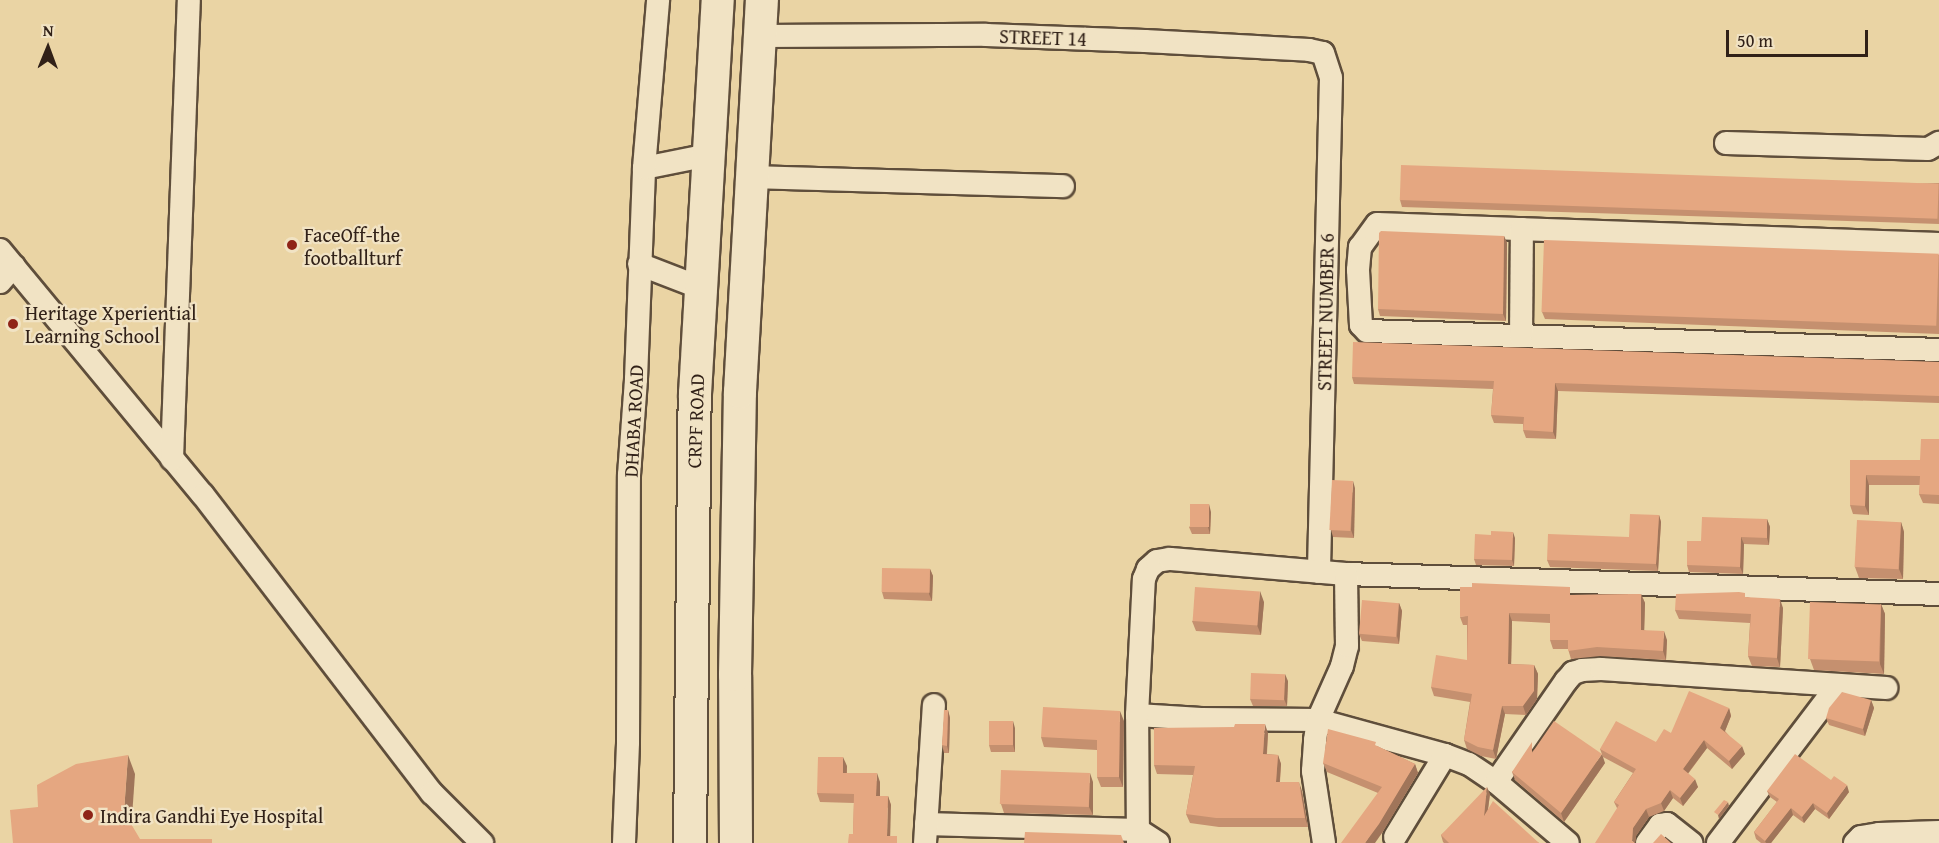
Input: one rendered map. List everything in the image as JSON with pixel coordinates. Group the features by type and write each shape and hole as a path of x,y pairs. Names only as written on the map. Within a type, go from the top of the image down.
{"street":[{"path":"172,459 189,0"},
{"name":"DHABA ROAD","path":"624,843 628,742 629,475 636,379 644,168 658,0"},
{"name":"CRPF ROAD","path":"690,843 690,676 695,394 718,0"},
{"path":"736,843 735,675 740,392 762,36 762,0"},
{"name":"STREET 14","path":"762,36 986,35 1156,42 1323,53"},
{"name":"STREET NUMBER 6","path":"1319,572 1331,78 1323,53"},
{"path":"1726,143 1928,149 1939,143"},
{"path":"644,168 709,154"},
{"path":"753,177 1063,186"},
{"path":"1939,244 1377,224 1360,247 1358,270 1361,325 1367,331 1939,350"},
{"path":"1521,336 1522,229"},
{"path":"639,264 701,288"},
{"path":"5,266 203,495 432,793 482,843"},
{"path":"1138,837 1137,714 1144,579 1148,569 1157,561 1170,559 1346,574 1939,594"},
{"path":"1324,843 1313,771 1318,720 1342,666 1347,646 1346,574"},
{"path":"1496,783 1566,681 1573,673 1582,670 1600,669 1886,688"},
{"path":"1718,843 1837,686"},
{"path":"934,705 926,833 1138,837 1158,843"},
{"path":"1137,714 1201,719 1318,720 1445,754 1469,764 1496,783 1568,843"},
{"path":"1395,837 1445,754"},
{"path":"1647,843 1660,825 1667,824 1691,843"},
{"path":"1855,843 1861,837 1879,834 1939,832"}],"building":[{"path":"1401,165 1939,184 1937,219 1400,200"},
{"path":"1381,231 1504,236 1503,314 1378,309 1379,233"},
{"path":"1544,240 1939,254 1936,326 1541,312"},
{"path":"1353,342 1939,362 1939,396 1555,383 1553,432 1523,430 1524,417 1491,415 1494,381 1352,377"},
{"path":"1921,439 1939,439 1939,495 1919,494 1920,476 1866,475 1865,506 1850,505 1850,460 1920,460"},
{"path":"1332,480 1353,481 1350,531 1329,530"},
{"path":"1190,504 1209,504 1209,527 1190,527"},
{"path":"1630,514 1659,515 1656,564 1547,560 1548,534 1629,537"},
{"path":"1702,517 1767,519 1767,538 1741,537 1740,567 1687,565 1687,541 1701,541"},
{"path":"1857,520 1901,522 1898,569 1855,567"},
{"path":"1491,531 1513,532 1512,560 1474,559 1475,534 1491,535"},
{"path":"882,568 930,569 930,593 882,592"},
{"path":"1472,583 1570,587 1570,595 1641,594 1641,630 1664,631 1663,651 1597,647 1568,651 1568,640 1550,640 1550,614 1509,613 1508,664 1534,665 1534,691 1523,706 1502,706 1493,750 1478,747 1464,740 1472,694 1431,687 1436,655 1467,660 1468,616 1460,617 1460,587 1472,587"},
{"path":"1195,587 1260,592 1257,625 1193,621"},
{"path":"1745,593 1745,597 1780,599 1777,658 1748,656 1751,614 1675,610 1676,594"},
{"path":"1362,600 1399,603 1396,637 1359,634"},
{"path":"1810,602 1881,604 1879,661 1808,659"},
{"path":"1251,673 1285,674 1284,700 1250,699"},
{"path":"1689,691 1729,708 1720,728 1742,746 1729,761 1704,740 1683,769 1695,779 1680,798 1670,790 1661,803 1646,809 1633,828 1632,841 1635,843 1595,843 1619,805 1614,802 1636,769 1600,749 1616,721 1656,742 1664,729 1671,733"},
{"path":"1842,692 1871,700 1863,729 1826,718 1829,708"},
{"path":"1043,707 1120,711 1119,777 1097,777 1097,740 1041,737"},
{"path":"944,710 948,710 947,746 942,745"},
{"path":"989,721 1013,721 1013,745 989,745"},
{"path":"1554,721 1602,754 1561,813 1512,772 1532,742 1532,753"},
{"path":"1235,724 1265,724 1263,754 1278,755 1276,782 1299,782 1305,818 1216,818 1186,814 1195,766 1154,765 1154,728 1234,727"},
{"path":"1328,729 1376,742 1375,745 1415,764 1365,843 1341,843 1382,787 1323,763"},
{"path":"1795,754 1831,780 1834,776 1847,785 1827,813 1813,803 1802,817 1791,808 1765,841 1754,832 1779,799 1767,791"},
{"name":"Indira Gandhi Eye Hospital","path":"128,755 124,812 140,839 212,839 212,843 13,843 10,810 38,807 37,785 76,764"},
{"path":"818,757 843,757 843,773 877,773 876,796 888,796 887,836 897,836 897,843 848,843 849,834 853,834 854,794 817,793"},
{"path":"1001,770 1090,773 1089,807 1000,804"},
{"path":"1487,787 1484,816 1493,801 1539,843 1449,843 1441,835"},
{"path":"1724,800 1728,802 1718,815 1714,812"},
{"path":"1025,832 1121,835 1124,843 1024,843"},
{"path":"1661,834 1671,843 1653,843"}],"place":[{"name":"FaceOff-the footballturf","path":"292,245"},
{"name":"Heritage Xperiential Learning School","path":"13,324"},
{"name":"Indira Gandhi Eye Hospital","path":"88,815"}]}
